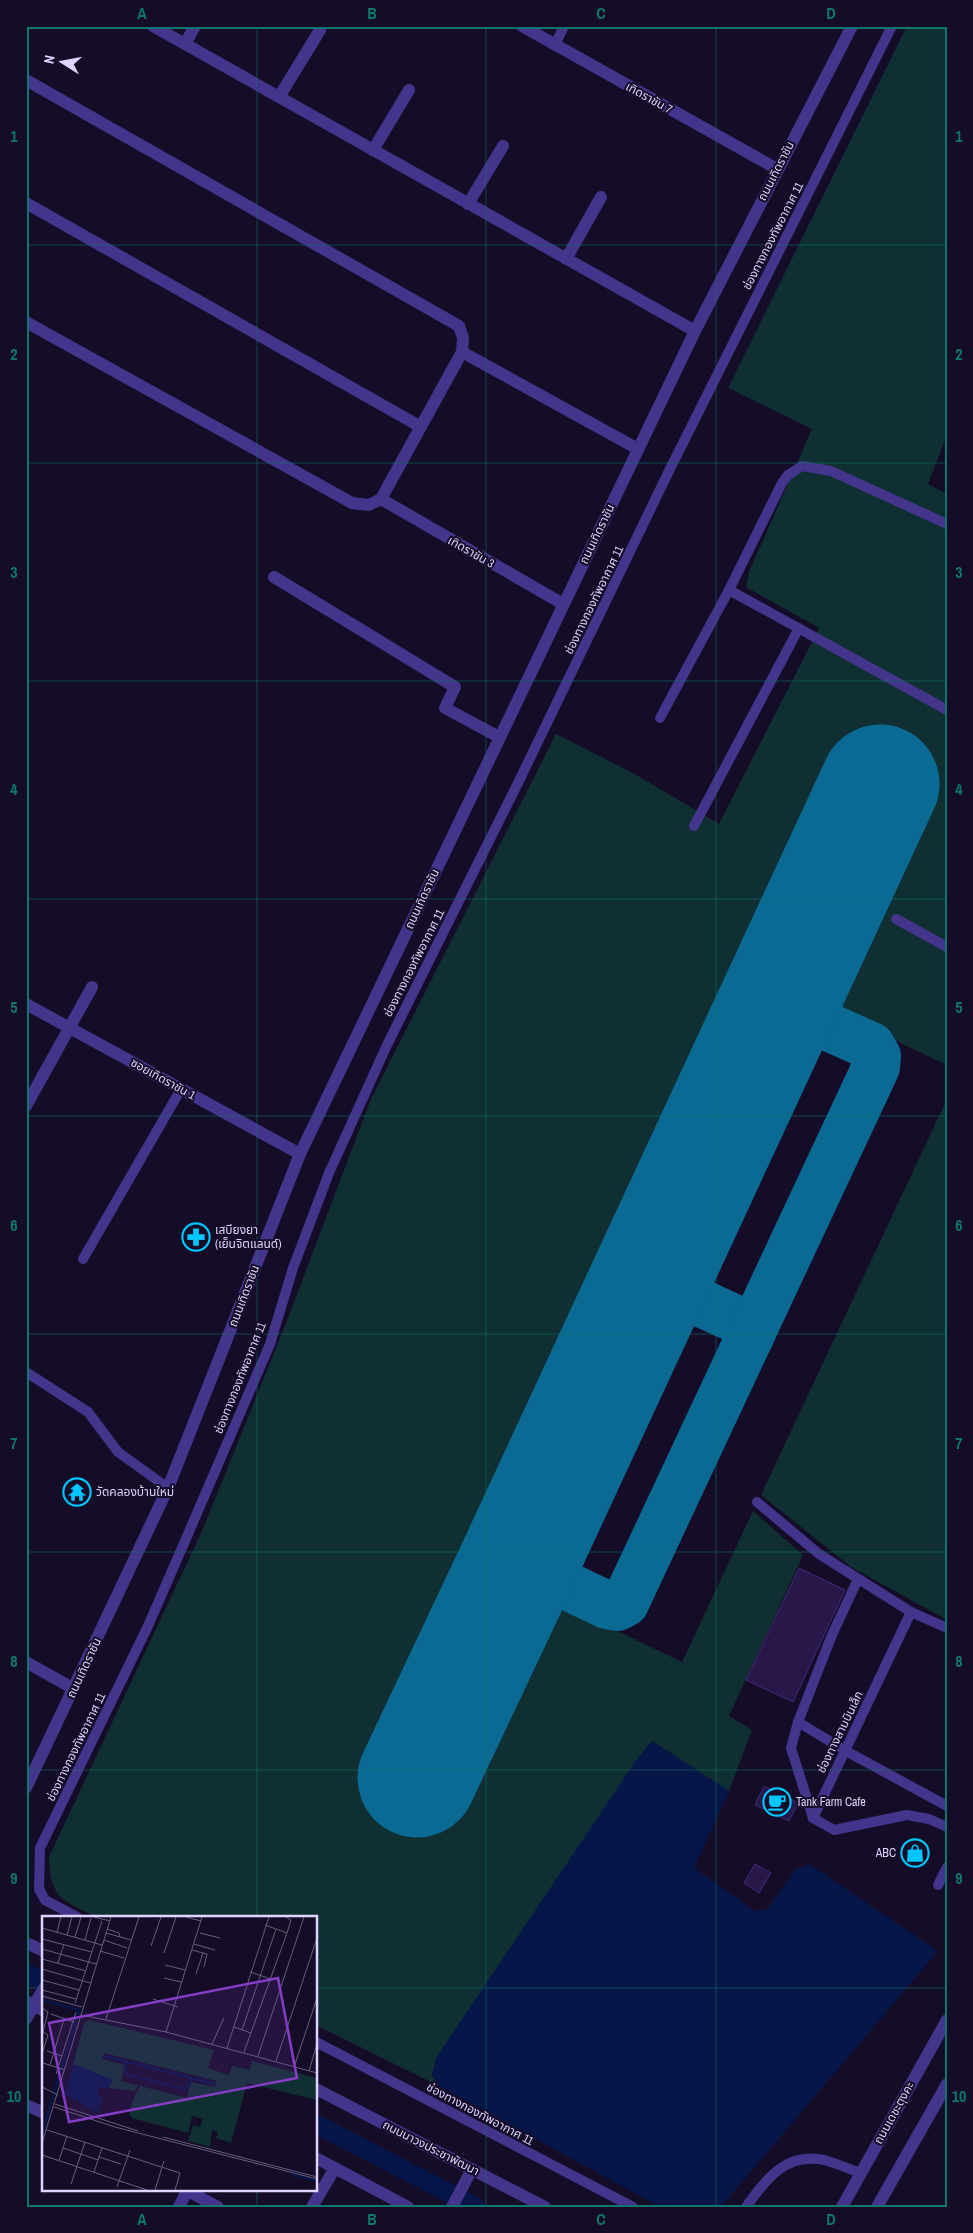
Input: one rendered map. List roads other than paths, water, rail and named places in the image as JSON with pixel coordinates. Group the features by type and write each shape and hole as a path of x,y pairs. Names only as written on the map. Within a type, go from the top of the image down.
{"street":[{"path":"153,26 695,331"},
{"path":"185,44 195,26"},
{"name":"เทิดราชัน 7","path":"522,26 777,169"},
{"name":"ถนนเทิดราชัน","path":"26,1788 168,1488 300,1154 695,331 852,26"},
{"path":"280,97 320,30"},
{"path":"26,80 459,326 463,338 462,352 381,499 369,505 352,503 26,322"},
{"path":"373,150 409,90"},
{"path":"468,204 503,146"},
{"path":"566,259 601,196"},
{"path":"26,203 421,427"},
{"path":"462,352 638,449"},
{"name":"เทิดราชัน 3","path":"381,499 563,604"},
{"path":"274,577 455,687 445,708 499,737"},
{"path":"26,1106 92,987"},
{"name":"ซอยเทิดราชัน 1","path":"26,1004 300,1154"},
{"path":"26,1662 74,1689"},
{"path":"26,1943 42,1950"},
{"path":"26,2019 38,2000"},
{"name":"ถนนเดชะตุงคะ","path":"842,2207 947,2020"},
{"path":"877,2207 947,2084"},
{"name":"ถนนนาวงประชาพัฒนา","path":"318,2091 545,2207"},
{"path":"26,2105 42,2112"},
{"path":"318,2159 408,2207"},
{"path":"312,2207 335,2168"},
{"path":"452,2207 472,2169"},
{"path":"179,2207 186,2190 218,2207"}],"lane":[{"path":"555,45 564,26"},
{"name":"ช่องทางกองทัพอากาศ 11","path":"75,1916 45,1900 39,1889 40,1848 148,1626 270,1344 293,1268 329,1173 387,1044 518,782 672,465 892,26"},
{"path":"660,718 729,590 782,483 788,475 802,466 831,471 947,524"},
{"path":"729,590 947,710"},
{"path":"694,826 799,628"},
{"path":"896,919 947,947"},
{"path":"83,1259 181,1089"},
{"path":"26,1372 88,1412 118,1452 168,1488"},
{"path":"757,1502 819,1554 911,1612 947,1628"},
{"path":"858,1579 832,1635 798,1722 791,1748 813,1818 834,1830 907,1815 929,1819 947,1828"},
{"name":"ช่องทางสามบินเล็ก","path":"813,1818 911,1612"},
{"path":"798,1722 846,1751 947,1806"},
{"path":"938,1885 947,1867"},
{"name":"ช่องทางกองทัพอากาศ 11","path":"318,2043 633,2207"},
{"path":"746,2207 759,2189 784,2164 805,2159 823,2160 861,2173"}],"waterway":[{"path":"26,1973 42,1981"},
{"path":"318,2125 476,2207"}],"place":[{"name":"เสบียงยา (เย็นจิตแลนด์)","path":"196,1237"},
{"name":"วัดคลองบ้านใหม่","path":"77,1492"},
{"name":"Tank Farm Cafe","path":"777,1802"},
{"name":"ABC","path":"915,1853"}]}
